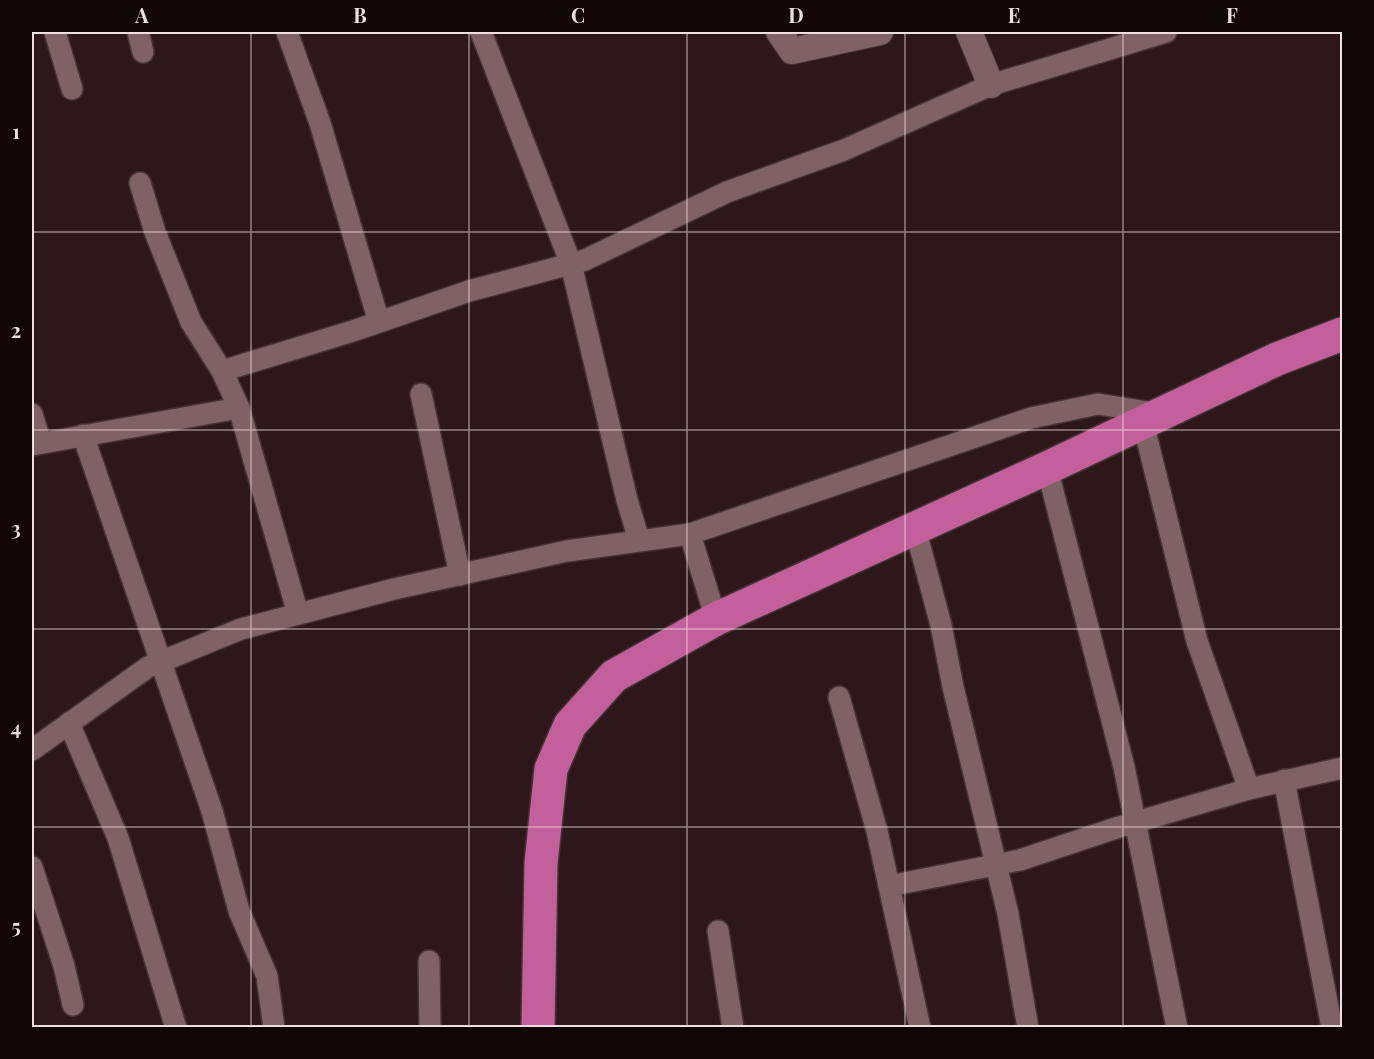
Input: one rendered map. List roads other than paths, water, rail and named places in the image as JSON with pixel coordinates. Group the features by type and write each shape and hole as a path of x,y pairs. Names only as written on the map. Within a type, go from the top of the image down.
{"highway":[{"path":"538,1028 541,863 552,769 570,725 614,676 716,619 1047,468 1277,359 1342,334"}],"street":[{"path":"56,32 72,89"},
{"path":"287,32 320,123 379,322"},
{"path":"481,32 572,264 627,500 639,540"},
{"path":"779,32 792,51 880,32"},
{"path":"969,32 991,85"},
{"path":"222,371 469,291 585,260 727,192 844,150 991,85 1166,32"},
{"path":"140,183 155,232 191,322 222,371 239,408 298,614"},
{"path":"421,394 460,575"},
{"path":"32,750 148,667 241,629 567,551 690,534 1030,418 1098,404 1152,418 1197,641 1249,789"},
{"path":"32,414 36,444 239,408"},
{"path":"83,435 212,811 239,911 267,976 274,1028"},
{"path":"1047,468 1137,822 1176,1028"},
{"path":"915,528 941,625 952,687 1008,914 1028,1028"},
{"path":"690,534 716,619"},
{"path":"840,697 877,831 920,1028"},
{"path":"69,723 118,838 176,1028"},
{"path":"889,886 1020,860 1249,789 1342,768"},
{"path":"1284,780 1332,1028"},
{"path":"32,867 74,1005"},
{"path":"718,931 733,1028"},
{"path":"429,961 430,1028"}]}
